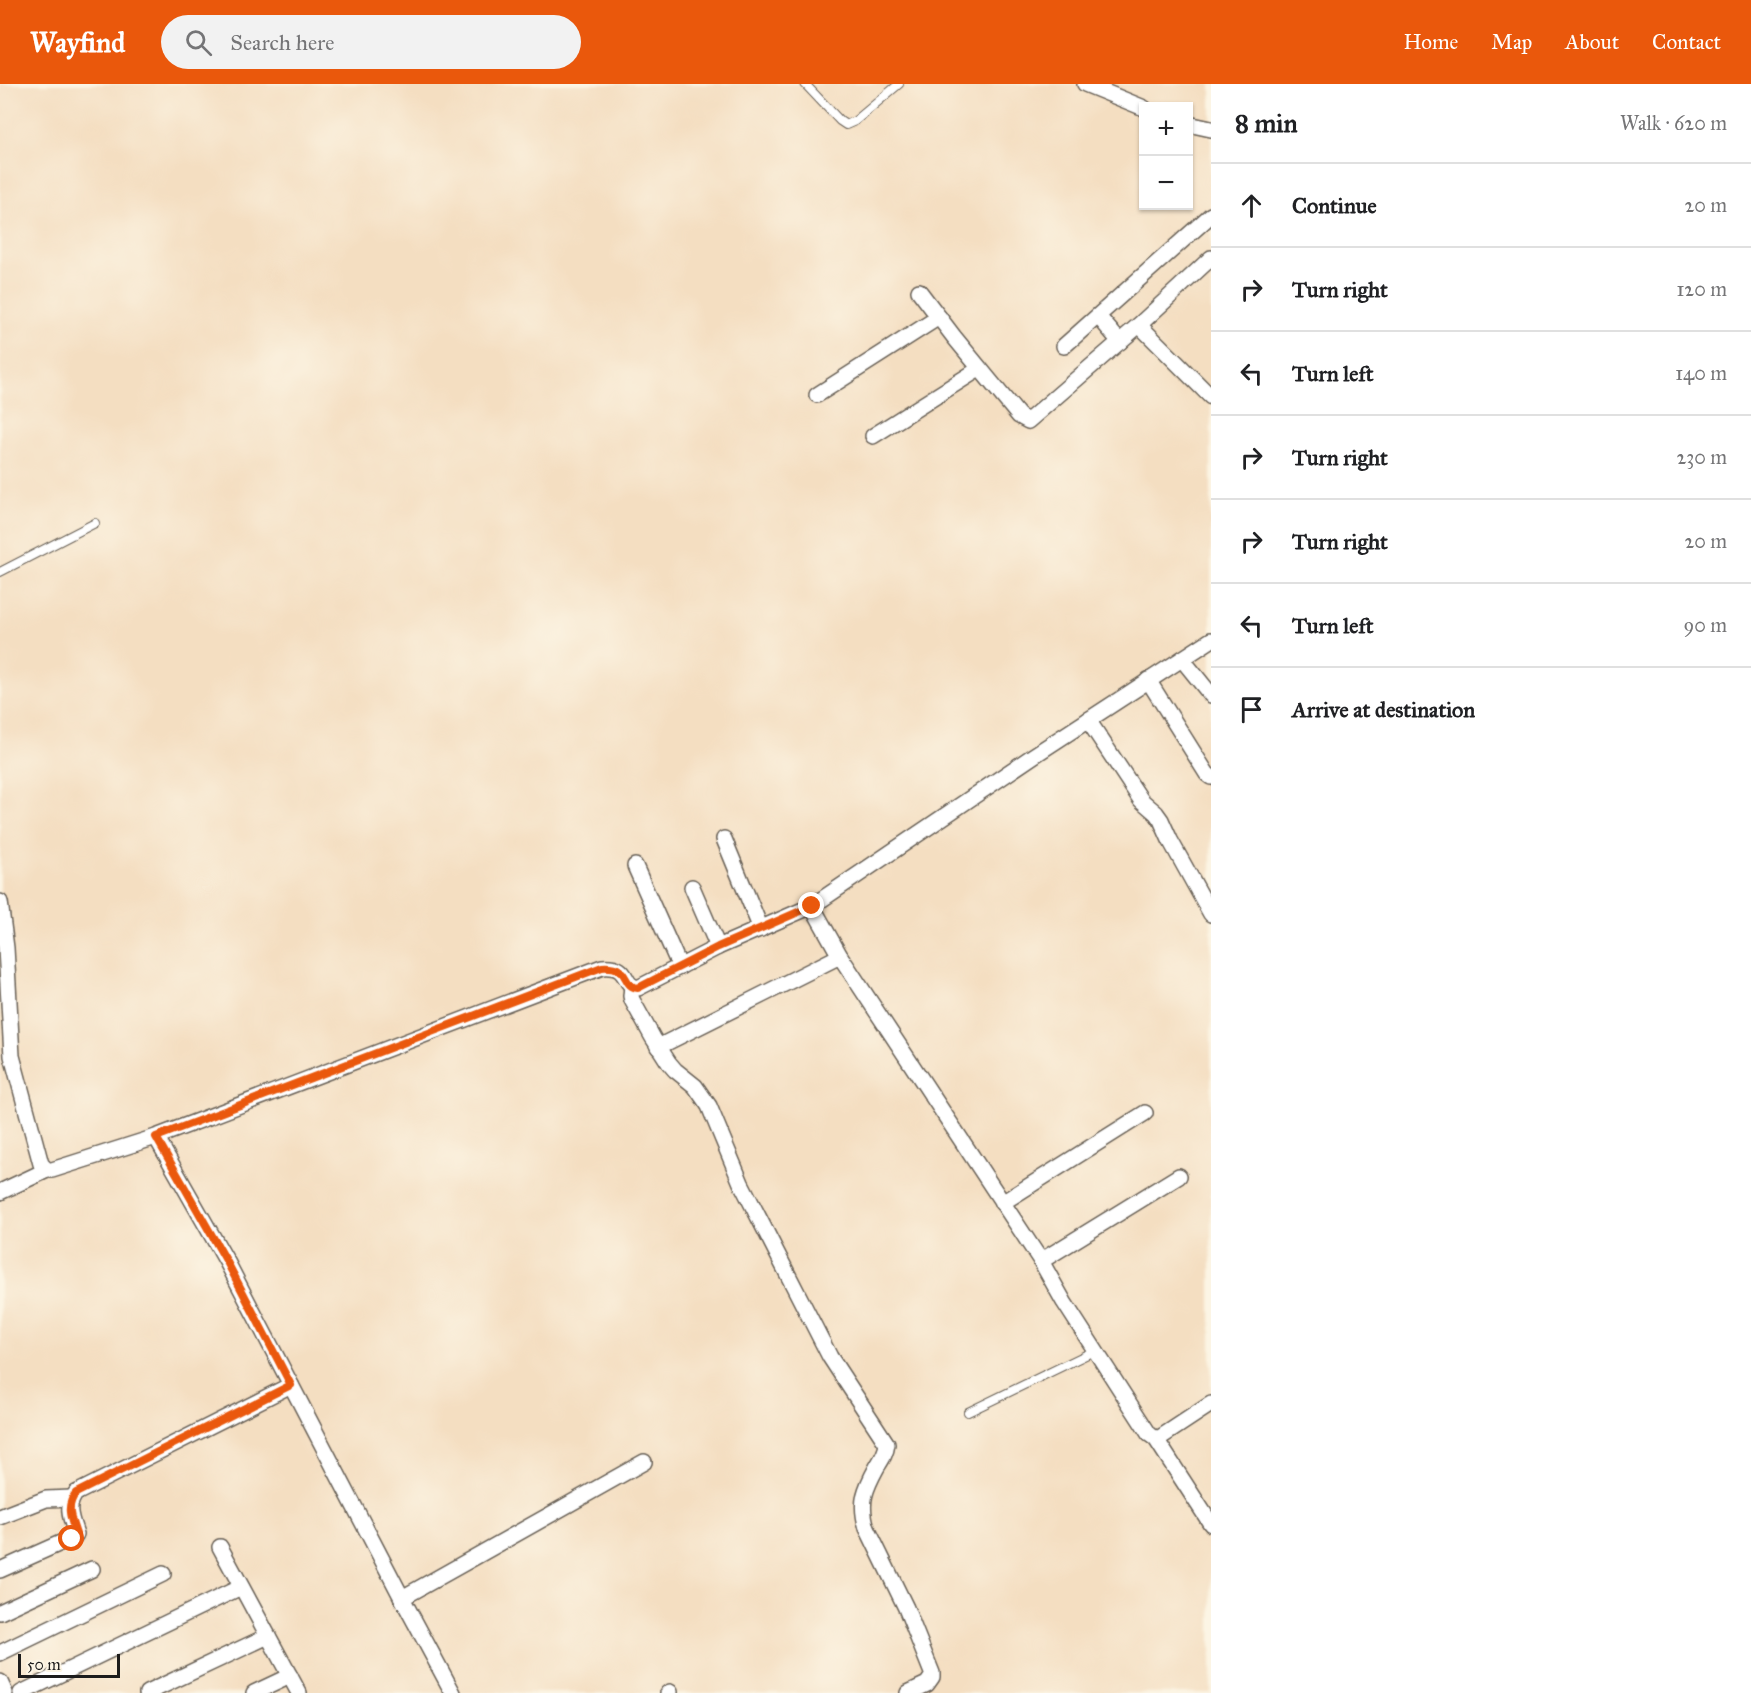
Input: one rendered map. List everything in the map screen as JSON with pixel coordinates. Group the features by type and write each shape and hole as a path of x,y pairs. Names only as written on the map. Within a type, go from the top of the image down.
{"street":[{"path":"1086,84 1139,106"},
{"path":"1193,125 1211,129"},
{"path":"1064,346 1211,215"},
{"path":"919,291 979,369 1019,416 1028,421 1120,342 1211,258"},
{"path":"1098,316 1120,342"},
{"path":"818,395 939,317"},
{"path":"1139,325 1211,397"},
{"path":"873,436 979,369"},
{"path":"0,1192 47,1170 156,1137 592,970 612,966 618,968 632,986 638,988 718,947 812,906 1211,640"},
{"path":"1182,659 1211,695"},
{"path":"1148,680 1211,777"},
{"path":"1088,720 1141,800 1161,820 1211,914"},
{"path":"724,839 761,929"},
{"path":"634,866 680,967"},
{"path":"692,887 718,947"},
{"path":"0,902 6,948 6,1053 18,1082 41,1164 47,1170"},
{"path":"812,906 840,956 1041,1261 1064,1302 1149,1434 1156,1439 1211,1524"},
{"path":"658,1047 840,956"},
{"path":"632,986 632,1000 658,1047 675,1070 695,1086 706,1101 741,1183 830,1357 887,1444 866,1488 863,1505 864,1516 875,1544 906,1608 933,1677 927,1684 908,1693"},
{"path":"1002,1203 1145,1113"},
{"path":"156,1137 227,1262 453,1693"},
{"path":"1041,1261 1179,1176"},
{"path":"0,1570 74,1537 76,1534 69,1515 69,1505 72,1498 83,1489 291,1385"},
{"path":"1156,1439 1211,1404"},
{"path":"402,1598 644,1462"},
{"path":"0,1517 46,1499 72,1498"},
{"path":"220,1547 299,1693"},
{"path":"0,1612 92,1569"},
{"path":"0,1653 164,1574"},
{"path":"21,1693 241,1587"},
{"path":"147,1693 268,1636"},
{"path":"254,1693 290,1676"},
{"path":"0,1682 5,1693"}],"lane":[{"path":"805,84 840,121 846,124 855,121 899,84"},
{"path":"0,572 95,523"},
{"path":"968,1412 1096,1350"}],"route":[{"path":"72,1539 76,1534 69,1515 69,1505 76,1493 291,1385 227,1262 156,1137 592,970 612,966 618,968 632,986 638,988 718,947 812,906"}]}
